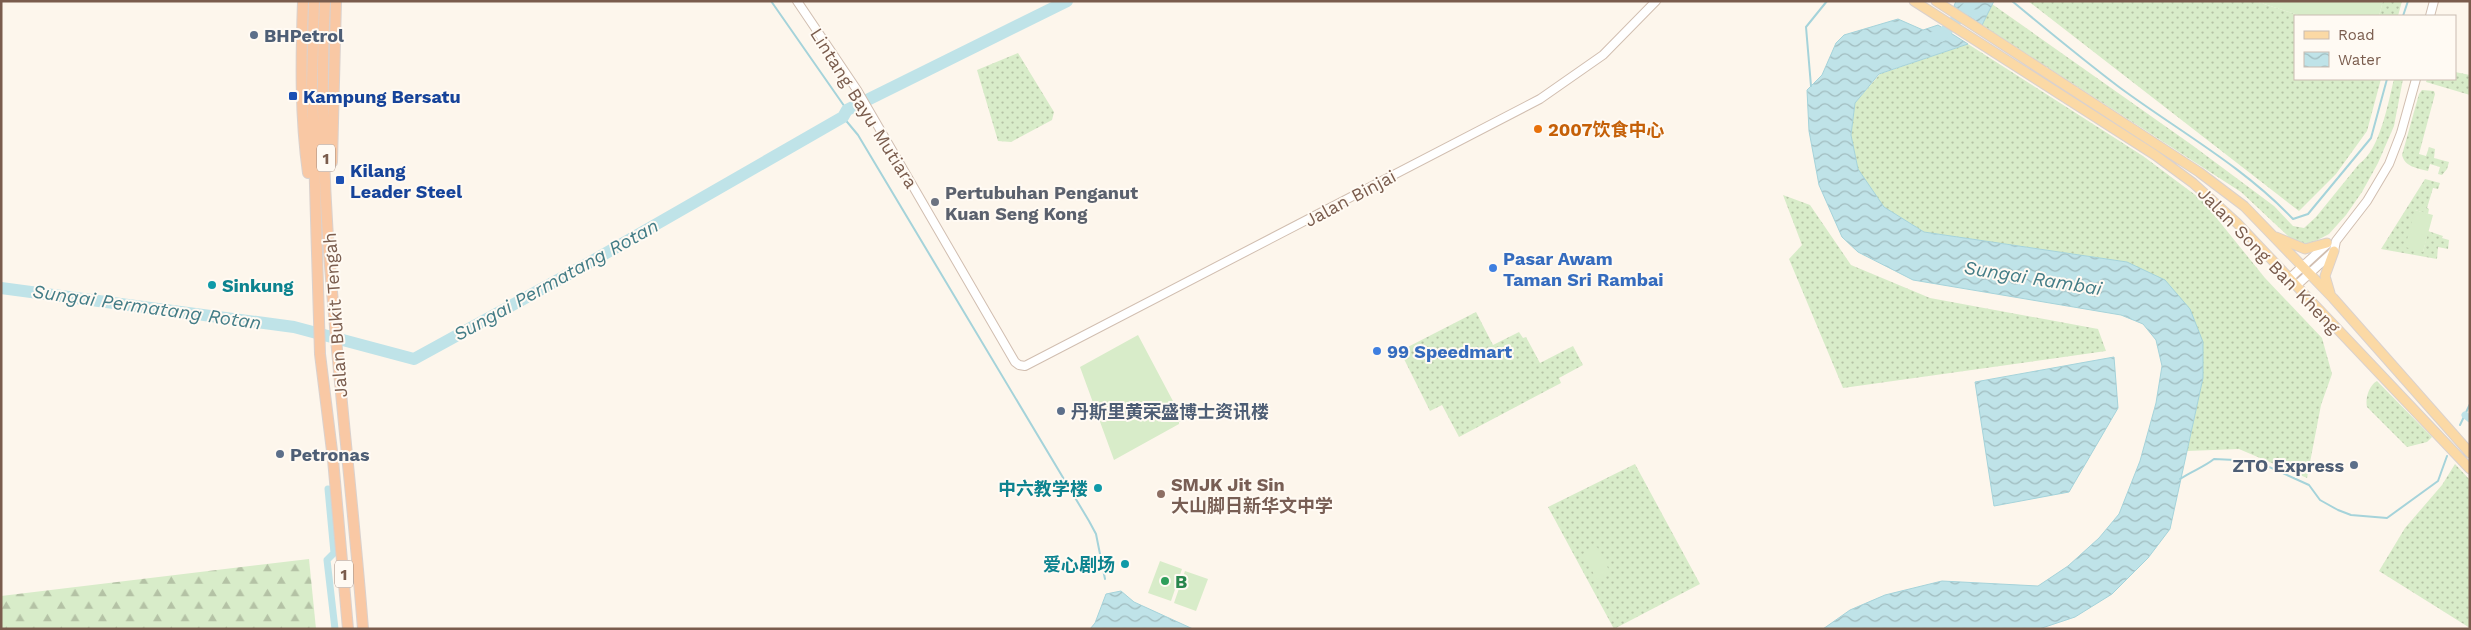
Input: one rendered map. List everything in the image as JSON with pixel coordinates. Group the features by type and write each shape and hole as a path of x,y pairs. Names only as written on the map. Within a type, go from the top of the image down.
{"highway":[{"path":"303,1 302,131 308,176 314,196"},
{"name":"Jalan Bukit Tengah","path":"314,1 312,84 320,354 333,459 348,629"},
{"name":"Jalan Bukit Tengah","path":"325,1 323,86 328,231 334,330 363,626"},
{"path":"328,231 333,177 336,1"}],"main road":[{"name":"Jalan Song Ban Kheng","path":"1914,1 2155,155 2193,183 2237,223 2470,469"},
{"name":"Jalan Song Ban Kheng","path":"1936,1 2220,186 2244,206 2333,298 2470,454"},
{"path":"2272,235 2305,249 2332,245 2325,276 2328,289 2333,298"}],"street":[{"name":"Lintang Bayu Mutiara","path":"797,1 857,90 1015,362 1025,366"},
{"name":"Jalan Binjai","path":"1025,366 1540,99 1603,55 1656,1"},
{"path":"2430,15 2434,1"},
{"path":"2297,285 2367,201 2389,164 2416,80"},
{"path":"2290,278 2301,267 2332,245"}],"green space":[{"path":"2028,1 2255,1 2298,15 2294,15 2294,80 2381,80 2367,131 2336,174 2299,211"},
{"path":"2255,1 2383,1 2379,15 2298,15"},
{"path":"2383,1 2402,1 2398,15 2379,15"},
{"path":"1992,4 2192,145 2274,206 2293,226 2304,228 2316,217 2366,157 2378,137 2394,80 2403,80 2394,126 2378,163 2362,192 2346,215 2329,234 2312,243 2303,243 2289,237 2241,192 1982,25"},
{"path":"1968,44 2143,156 2202,200 2265,278 2322,338 2332,374 2321,405 2307,478 2239,449 2187,451 2203,378 2127,262 1924,232 1884,207 1858,169 1851,135 1855,103 1880,74"},
{"path":"1018,53 1054,112 1052,120 1011,142 998,141 977,70"},
{"path":"2456,72 2470,75 2470,95 2426,82 2427,80 2456,80"},
{"path":"2422,90 2434,91 2435,94 2419,154 2426,156 2429,147 2435,149 2434,158 2449,162 2447,169 2442,175 2438,174 2440,167 2430,164 2428,171 2416,168 2409,165 2402,155 2419,94"},
{"path":"2425,179 2440,183 2438,189 2433,188 2427,208 2429,209 2428,214 2415,210 2423,252 2428,231 2449,240 2448,249 2438,247 2437,259 2381,249"},
{"path":"1783,195 1810,205 1851,265 1930,298 2098,329 2106,351 1843,388 1789,259 1802,245"},
{"path":"2415,210 2433,215 2423,252 2405,247"},
{"path":"1476,312 1493,345 1519,332 1523,338 1526,337 1540,363 1573,346 1583,365 1559,378 1561,383 1459,437 1442,405 1430,411 1400,351"},
{"path":"1138,335 1183,420 1114,460 1080,367"},
{"path":"2377,381 2432,437 2427,442 2407,447 2367,407 2368,392"},
{"path":"1635,464 1700,584 1614,629 1548,507"},
{"path":"2455,464 2470,480 2470,628 2379,571 2405,528 2442,485"},
{"path":"1597,547 1610,572 1597,580 1583,554"},
{"path":"309,559 316,629 1,629 1,596"},
{"name":"B","path":"1160,561 1182,569 1171,601 1148,593"},
{"path":"1185,571 1208,579 1196,611 1174,603"}],"water":[{"path":"1956,1 1994,1 1982,25 1954,6"},
{"path":"1898,19 1923,30 1938,25 1968,44 1879,74 1855,103 1851,135 1858,169 1884,207 1924,232 2127,262 2165,280 2190,309 2203,342 2203,378 2170,529 2148,558 2112,594 2075,617 2039,629 1823,629 1850,610 1885,595 1942,581 2038,586 2068,566 2099,538 2119,514 2140,461 2156,403 2162,366 2156,340 2143,324 2121,315 1913,280 1858,252 1842,237 1819,185 1809,131 1807,90 1822,75 1836,43 1844,35"},
{"path":"2114,357 2118,408 2069,492 1994,506 1975,382"},
{"path":"1121,591 1134,602 1193,629 1090,629 1095,623 1106,594"}],"waterway":[{"path":"771,1 847,110"},
{"name":"Sungai Permatang Rotan","path":"1,288 294,327 414,359 587,264 843,117 847,110 1067,1"},
{"path":"1811,86 1806,27 1827,1"},
{"name":"Sungai Rambai","path":"1932,38 1941,36 1974,1"},
{"path":"2012,1 2119,87 2253,182 2293,219 2308,214 2371,138 2387,80"},
{"path":"2403,15 2408,1"},
{"path":"843,117 858,135 1089,521 1096,534 1105,579"},
{"path":"2460,425 2470,404"},
{"path":"2465,415 2470,419"},
{"path":"2180,479 2214,459 2256,461 2309,485 2320,500 2338,510 2351,515 2387,518 2438,481 2447,456"},
{"path":"328,489 334,553 327,560 335,629"}],"place":[{"name":"BHPetrol","path":"254,35"},
{"name":"Kampung Bersatu","path":"293,96"},
{"name":"2007饮食中心","path":"1538,129"},
{"name":"Kilang Leader Steel","path":"340,180"},
{"name":"Pertubuhan Penganut Kuan Seng Kong","path":"935,202"},
{"name":"Pasar Awam Taman Sri Rambai","path":"1493,268"},
{"name":"Sinkung","path":"212,285"},
{"name":"99 Speedmart","path":"1377,351"},
{"name":"丹斯里黄荣盛博士资讯楼","path":"1061,411"},
{"name":"Petronas","path":"280,454"},
{"name":"ZTO Express","path":"2354,465"},
{"name":"中六教学楼","path":"1098,488"},
{"name":"SMJK Jit Sin 大山脚日新华文中学","path":"1161,494"},
{"name":"爱心剧场","path":"1125,564"},
{"name":"B","path":"1165,581"}]}
